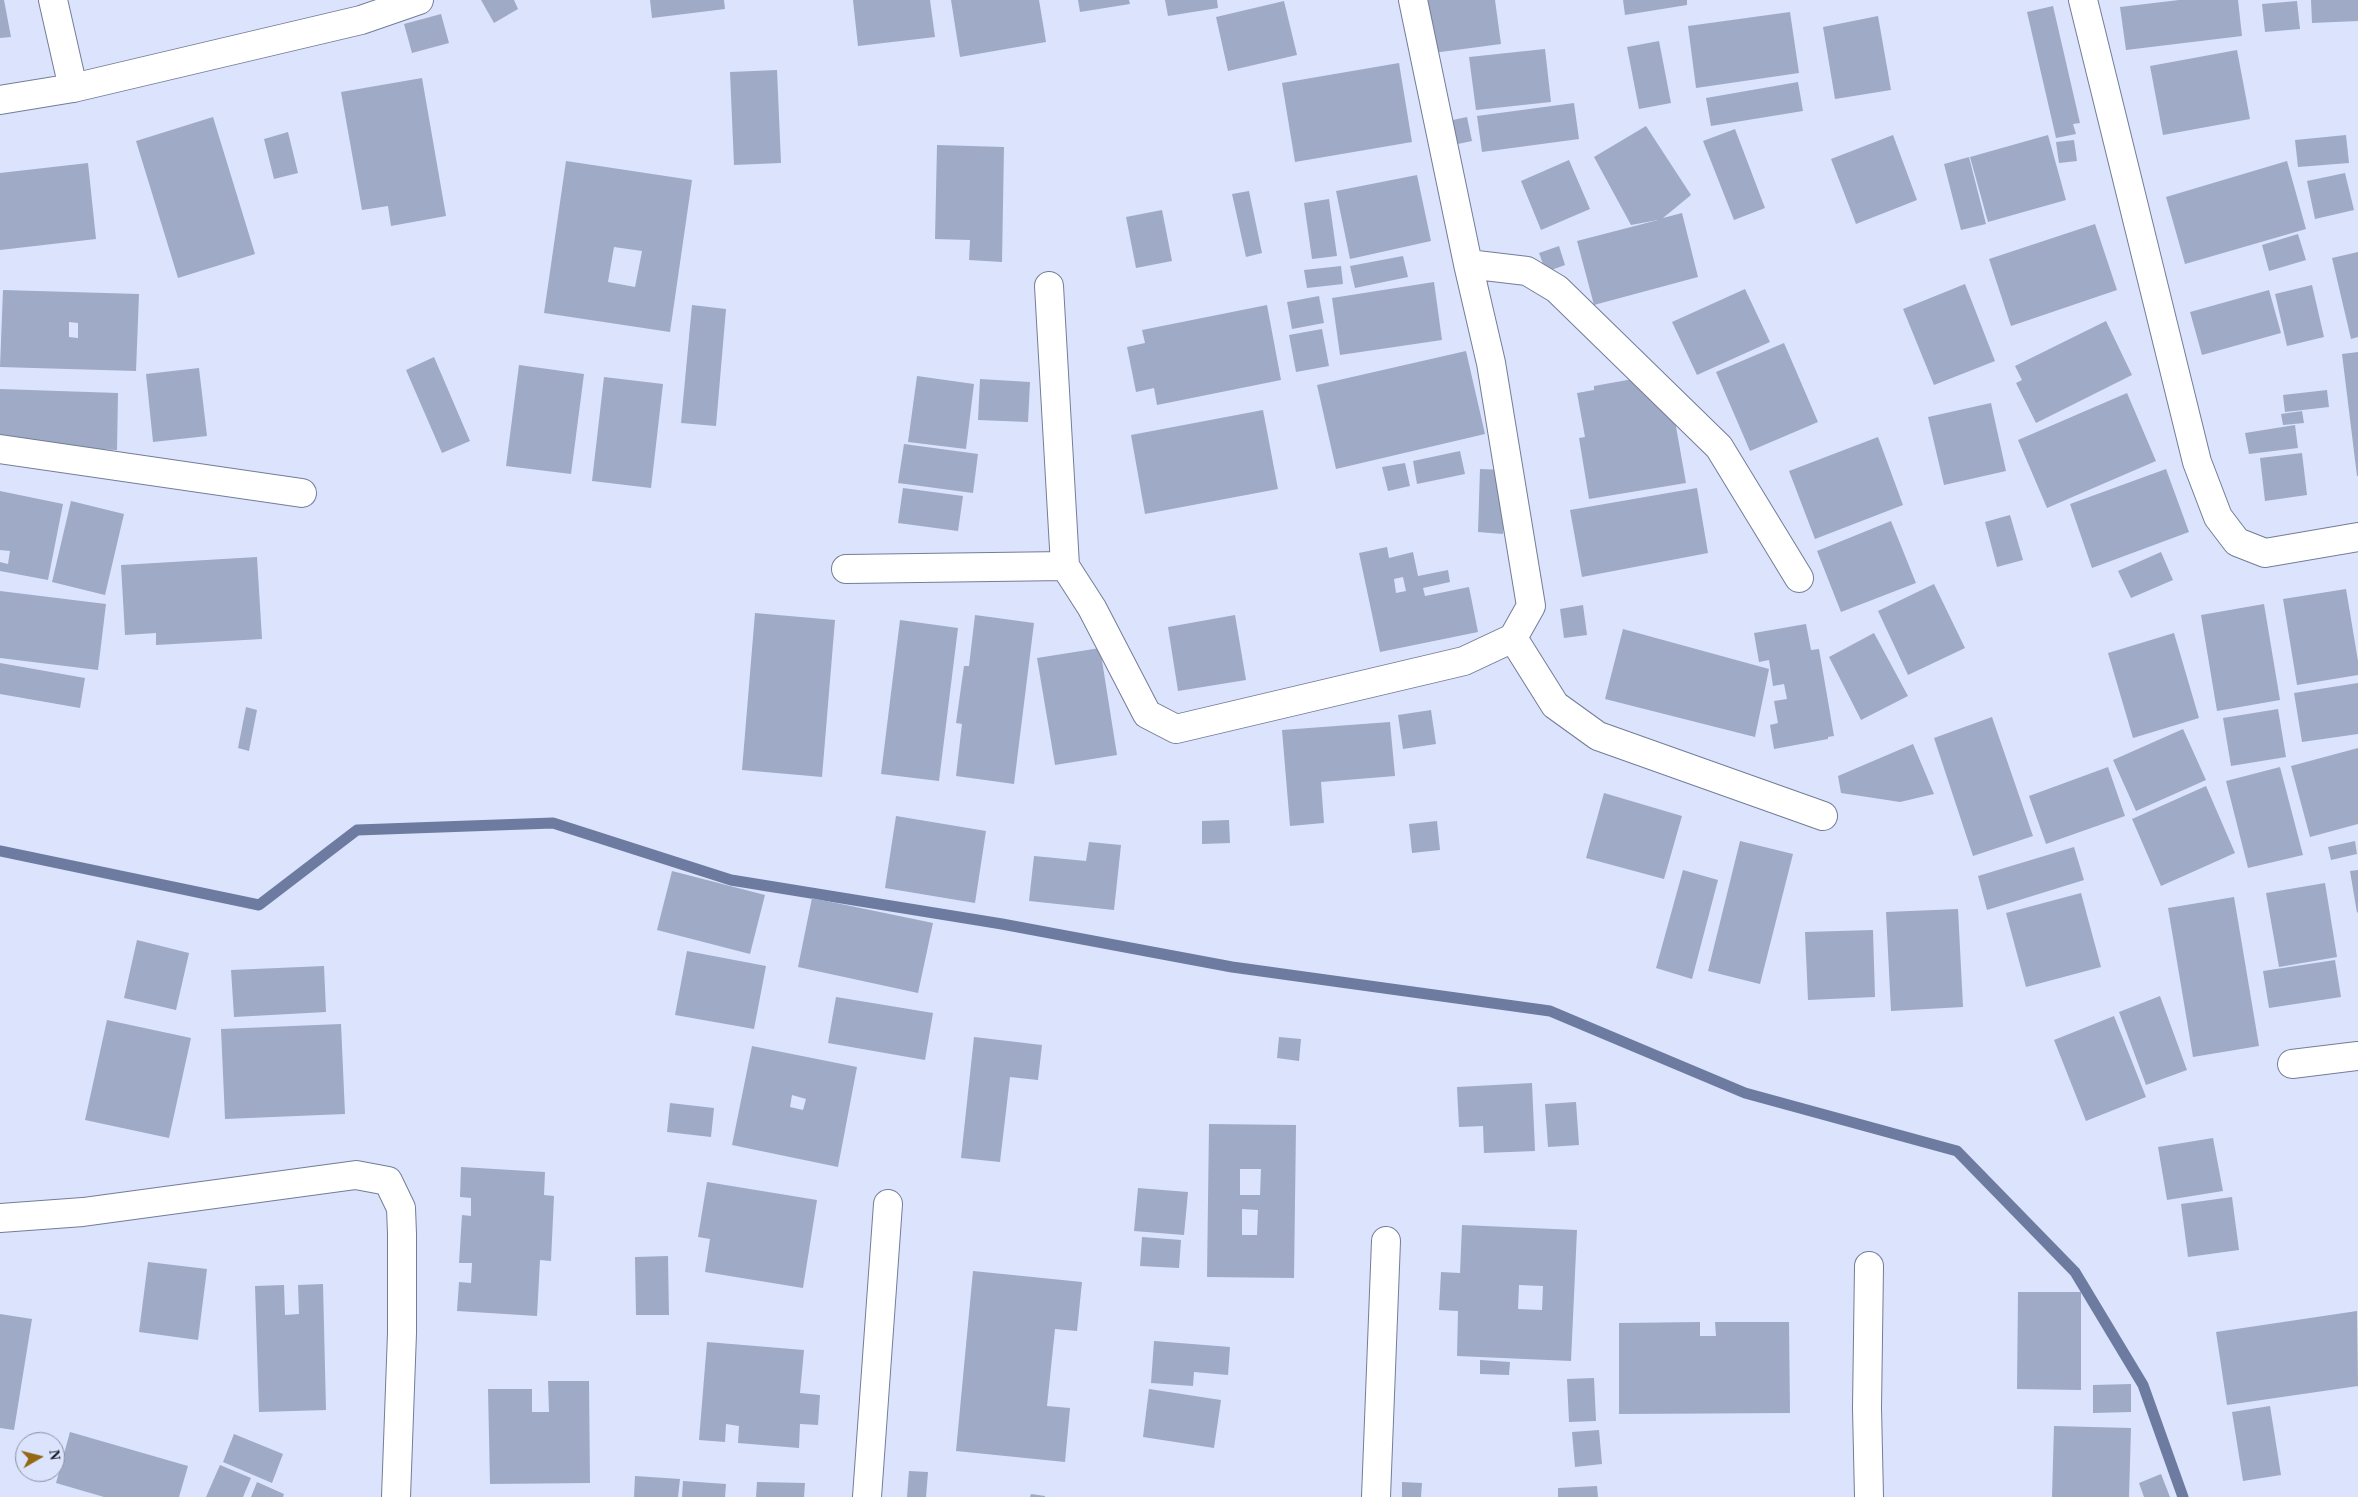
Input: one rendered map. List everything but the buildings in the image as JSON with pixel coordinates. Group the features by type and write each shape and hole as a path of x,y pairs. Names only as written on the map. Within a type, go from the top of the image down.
{"street":[{"path":"53,0 73,88"},
{"path":"0,100 73,88 361,20 419,0"},
{"path":"1049,286 1065,566 1092,608 1147,714 1176,729 1464,661 1513,638 1531,606 1491,363 1468,264 1413,0"},
{"path":"2083,0 2197,462 2218,518 2237,542 2265,553 2358,537"},
{"path":"1468,264 1527,271 1557,289 1719,447 1799,578"},
{"path":"0,449 302,493"},
{"path":"846,569 1065,566"},
{"path":"1513,638 1555,705 1598,736 1823,816"},
{"path":"2292,1064 2358,1056"},
{"path":"0,1218 83,1212 356,1175 388,1181 401,1208 402,1234 402,1333 396,1497"},
{"path":"867,1497 888,1204"},
{"path":"1376,1497 1386,1241"},
{"path":"1869,1266 1867,1408 1869,1497"}],"waterway":[{"path":"0,851 259,905 357,830 553,823 731,880 1002,924 1232,967 1550,1011 1745,1093 1957,1151 2075,1272 2143,1385 2183,1497"}]}
